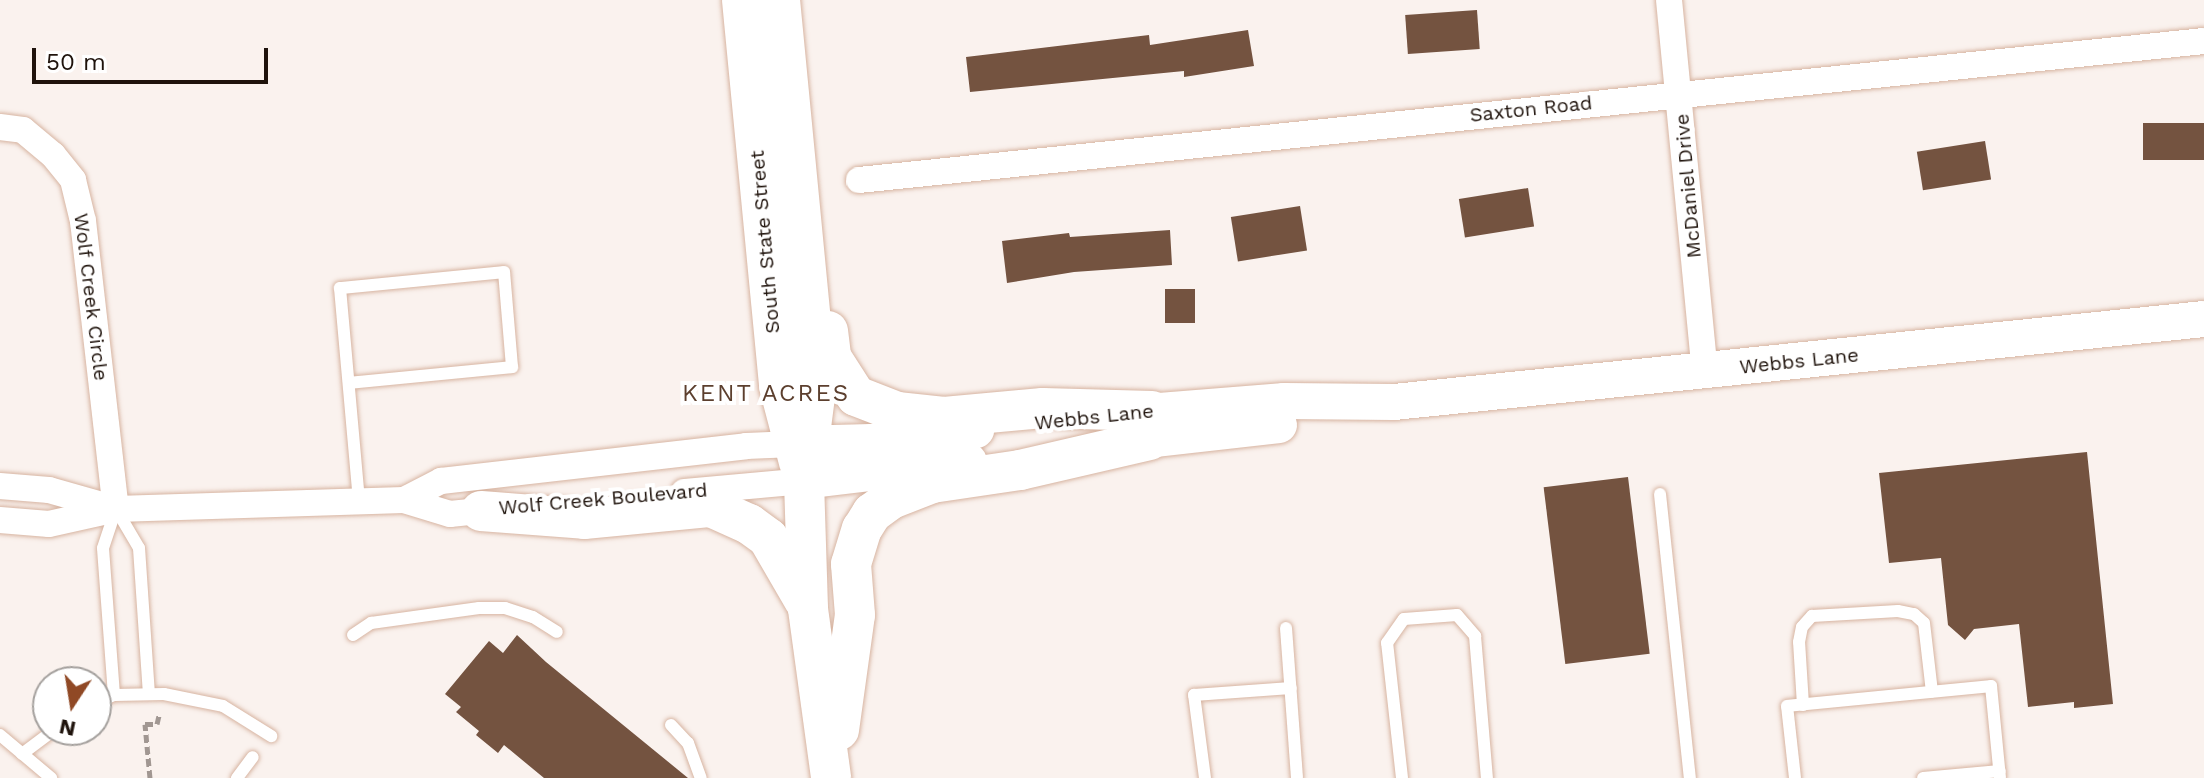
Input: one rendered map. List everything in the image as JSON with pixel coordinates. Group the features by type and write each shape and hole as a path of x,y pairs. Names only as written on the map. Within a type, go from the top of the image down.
{"main road":[{"name":"South State Street","path":"742,0 779,386 803,456"},
{"name":"South State Street","path":"781,14 817,381 803,456 808,609 832,778"},
{"path":"781,14 807,134 831,357 856,396 876,406 916,416 944,417 1043,408 1151,425"},
{"path":"832,778 855,615 851,564 862,529 872,513 900,495 932,483 1020,470 1151,425"},
{"path":"481,511 584,519 711,507 749,524 768,538 780,554 808,609"}],"street":[{"name":"McDaniel Drive","path":"1669,0 1705,371"},
{"name":"Saxton Road","path":"859,180 2204,41"},
{"name":"Wolf Creek Circle","path":"0,127 23,130 53,155 73,180 83,221 116,509"},
{"name":"Webbs Lane","path":"803,456 1151,425 1284,401 1394,402 2204,319"},
{"name":"Wolf Creek Boulevard","path":"404,500 441,481 803,456"},
{"name":"Wolf Creek Boulevard","path":"0,520 49,524 116,509 404,500 450,514 803,456"},
{"name":"Wolf Creek Boulevard","path":"0,486 49,490 116,509"}],"lane":[{"path":"349,383 512,367 504,272 340,288 359,501"},
{"path":"1660,494 1690,778"},
{"path":"116,509 139,548 149,694"},
{"path":"116,509 103,548 114,695 164,694 223,706 271,736"},
{"path":"353,635 371,623 479,608 505,608 519,612 557,632"},
{"path":"1803,705 1799,642 1802,627 1812,616 1898,611 1914,614 1924,623 1932,692"},
{"path":"1402,778 1387,643 1404,619 1457,615 1475,636 1487,778"},
{"path":"1286,628 1297,778"},
{"path":"1795,778 1787,706 1991,686 2000,775 1923,778"},
{"path":"1205,778 1194,695 1291,688"},
{"path":"671,725 688,743 701,778"},
{"path":"0,735 51,778"},
{"path":"22,754 33,746"},
{"path":"237,778 253,757"}],"path":[{"path":"150,778 145,724 157,724"}],"building":[{"path":"1477,10 1480,49 1408,54 1405,15"},
{"path":"1248,30 1254,66 1184,77 1184,71 970,92 966,57 1149,35 1150,45"},
{"path":"2143,123 2204,123 2204,160 2143,160"},
{"path":"1985,141 1991,180 1923,190 1917,152"},
{"path":"1528,188 1534,227 1465,237 1459,199"},
{"path":"1300,206 1307,250 1238,261 1231,217"},
{"path":"1170,230 1172,265 1074,272 1007,283 1002,241 1069,233 1070,237"},
{"path":"1165,289 1195,289 1195,323 1165,323"},
{"path":"2087,452 2113,704 2074,708 2074,702 2028,707 2019,624 1974,629 1965,640 1948,625 1941,558 1889,563 1879,473"},
{"path":"1628,477 1650,654 1565,664 1544,487"},
{"path":"517,635 688,778 544,778 504,745 498,753 476,735 479,731 456,712 461,707 445,694 489,641 503,653"}],"district":[{"name":"KENT ACRES","path":"766,394"}]}
